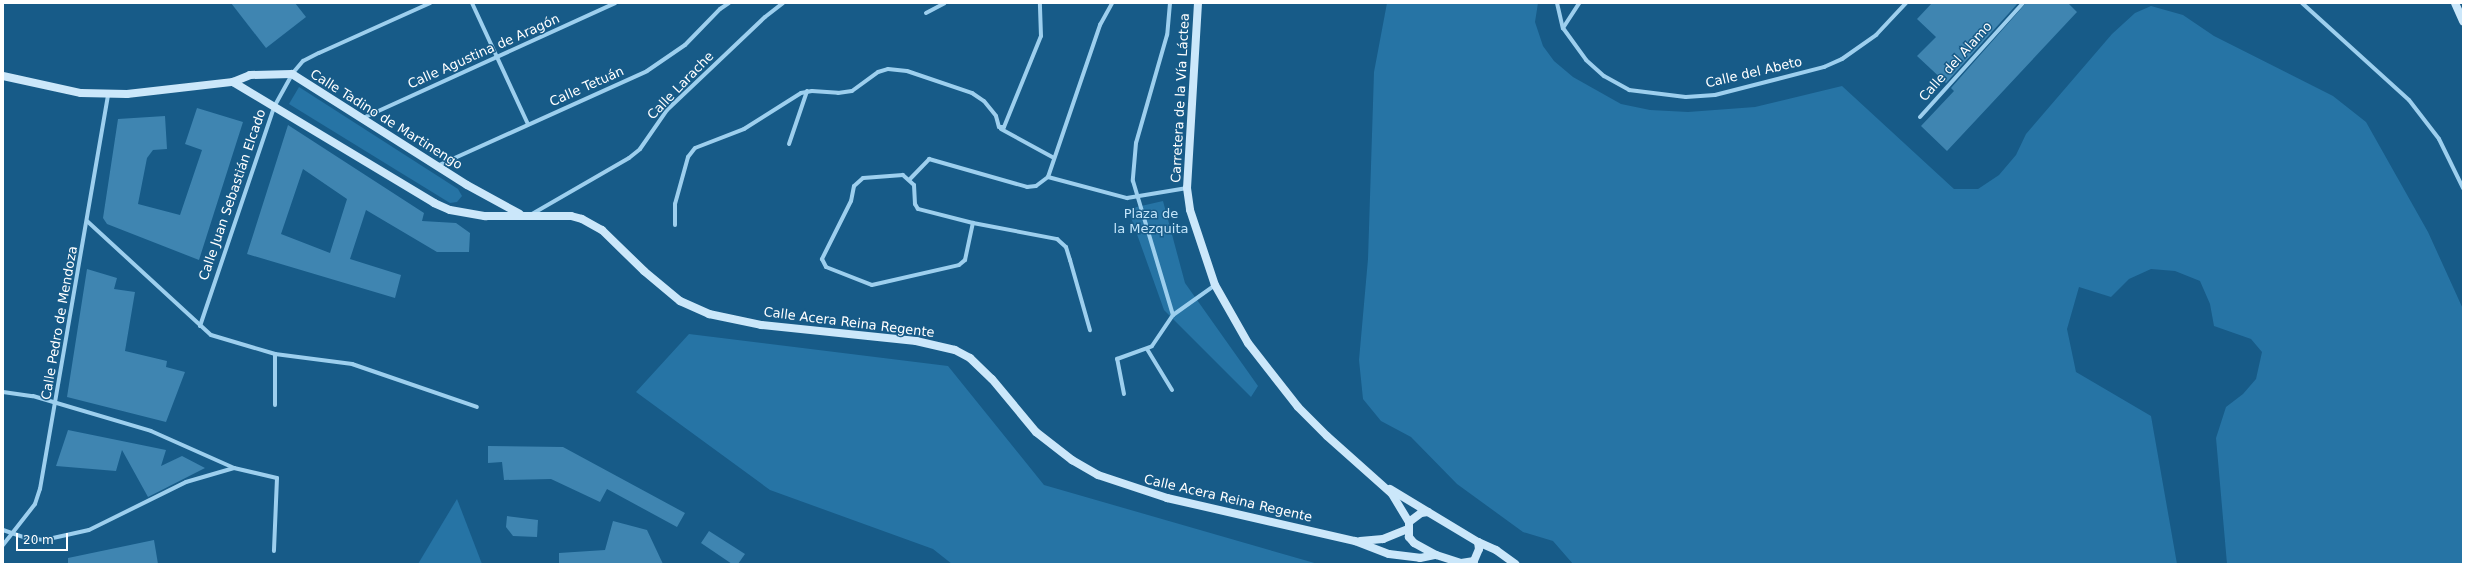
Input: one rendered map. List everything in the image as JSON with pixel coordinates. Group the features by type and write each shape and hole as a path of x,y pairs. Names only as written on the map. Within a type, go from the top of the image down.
{"street":[{"name":"Calle Juan Sebastián Elcado","path":"200,326 274,107 292,74 303,61 430,3"},
{"path":"472,3 528,124"},
{"name":"Calle Agustina de Aragón","path":"362,118 615,3"},
{"name":"Calle Tetuán","path":"437,166 647,71 669,58 729,3"},
{"name":"Calle Larache","path":"530,215 629,158 640,149 667,110 765,17 783,3"},
{"path":"926,14 945,3"},
{"path":"1001,129 1038,46 1041,36 1040,3"},
{"path":"910,179 929,159 1027,187 1036,186 1048,176 1100,25 1112,3"},
{"path":"1170,3 1167,35 1136,143 1133,181 1174,315"},
{"name":"Carretera de la Vía Láctea","path":"1198,3 1187,188 1190,210 1215,285 1248,343 1298,407 1327,436 1384,486"},
{"name":"Calle del Abeto","path":"1558,3 1563,28 1586,60 1604,76 1629,90 1664,96 1715,95 1824,67 1842,59 1876,35 1906,3"},
{"path":"1563,28 1579,3"},
{"name":"Calle del Alamo","path":"1920,117 2023,3"},
{"path":"2302,3 2409,100 2439,140 2463,188"},
{"path":"2456,3 2463,20"},
{"path":"675,225 675,204 688,157 695,148 744,130 807,91 838,93 852,90 878,72 888,69 907,71 972,93 984,101 996,116 997,125 1001,129 1054,158"},
{"name":"Calle Tadino de Martinengo","path":"3,76 82,93 108,94 158,91 233,82 250,75 292,74 437,166 521,215"},
{"path":"233,82 450,210 485,216 530,215"},
{"path":"789,144 807,91"},
{"name":"Calle Pedro de Mendoza","path":"3,545 35,504 40,489 108,94"},
{"path":"973,223 965,260 950,269 872,285 826,267 822,259 825,250 839,228 857,180 863,178 903,175 910,179 914,185 915,204 918,209 973,223 1057,239 1066,248 1090,330"},
{"path":"1048,176 1128,198 1137,198 1187,188"},
{"name":"Calle Acera Reina Regente","path":"530,215 571,216 602,230 644,271 680,301 709,314 761,325 916,341 955,350 970,358 988,375 1036,432 1072,460 1098,474 1167,498 1355,541 1404,557 1436,555"},
{"path":"87,221 211,335 275,354 352,364 477,407"},
{"path":"1124,394 1116,359 1147,349 1157,341 1174,315 1215,285"},
{"path":"1147,349 1172,390"},
{"path":"275,354 275,405"},
{"path":"3,392 56,403 151,431 234,468 277,478 274,551"},
{"path":"3,530 12,534 44,540 89,530 186,482 234,468"},
{"path":"1384,486 1478,542 1496,550 1515,564"},
{"path":"1384,486 1399,503 1409,525 1414,543 1436,555 1472,564"},
{"name":"Calle Acera Reina Regente","path":"1355,541 1382,539 1409,525 1421,513 1428,512"},
{"path":"1468,564 1478,555 1478,542"}],"green space":[{"path":"1387,3 1538,3 1535,22 1543,46 1554,61 1573,77 1621,104 1650,110 1688,112 1755,107 1842,86 1954,189 1978,189 1999,175 2016,155 2026,134 2112,34 2135,13 2151,6 2183,15 2214,36 2333,96 2366,122 2428,232 2463,309 2463,564 2227,564 2216,438 2226,407 2243,394 2256,379 2262,352 2251,339 2214,326 2210,304 2200,281 2175,271 2151,269 2129,279 2111,297 2079,287 2067,329 2076,372 2151,416 2177,564 1573,564 1553,541 1523,532 1457,484 1411,437 1381,421 1363,399 1359,360 1368,259 1374,72"},
{"path":"299,87 458,189 462,196 457,202 450,203 289,104"},
{"name":"Plaza de la Mezquita","path":"1163,201 1185,283 1258,386 1251,397 1164,310 1128,209"},
{"path":"689,334 948,366 1044,485 1318,564 952,564 933,549 770,490 636,392"},
{"path":"457,499 482,564 418,564"}],"building":[{"path":"231,3 295,3 306,17 266,48"},
{"path":"1932,3 2018,3 1946,83 1917,56 1936,37 1917,19"},
{"path":"2026,3 2068,3 2077,12 1947,151 1921,126 1954,91 1951,88"},
{"path":"197,108 243,122 199,260 107,224 103,218 118,119 165,116 167,149 153,150 147,158 138,204 180,215 202,150 185,144"},
{"path":"288,125 424,213 422,221 456,223 470,233 469,252 437,252 366,210 350,259 401,275 395,298 247,254","holes":["303,169 347,199 330,253 281,234"]},
{"path":"87,269 117,278 114,289 135,292 125,351 167,361 166,367 185,372 166,422 67,397"},
{"path":"68,430 166,450 161,466 182,456 205,468 148,497 122,450 116,471 56,466"},
{"path":"488,446 563,447 685,513 677,527 607,489 600,502 551,479 504,480 502,462 488,463"},
{"path":"507,516 538,520 537,537 513,536 506,527"},
{"path":"613,521 647,530 663,564 559,564 559,553 605,550"},
{"path":"709,531 745,554 738,564 732,564 701,543"},
{"path":"154,540 158,564 68,564 68,558"}]}
